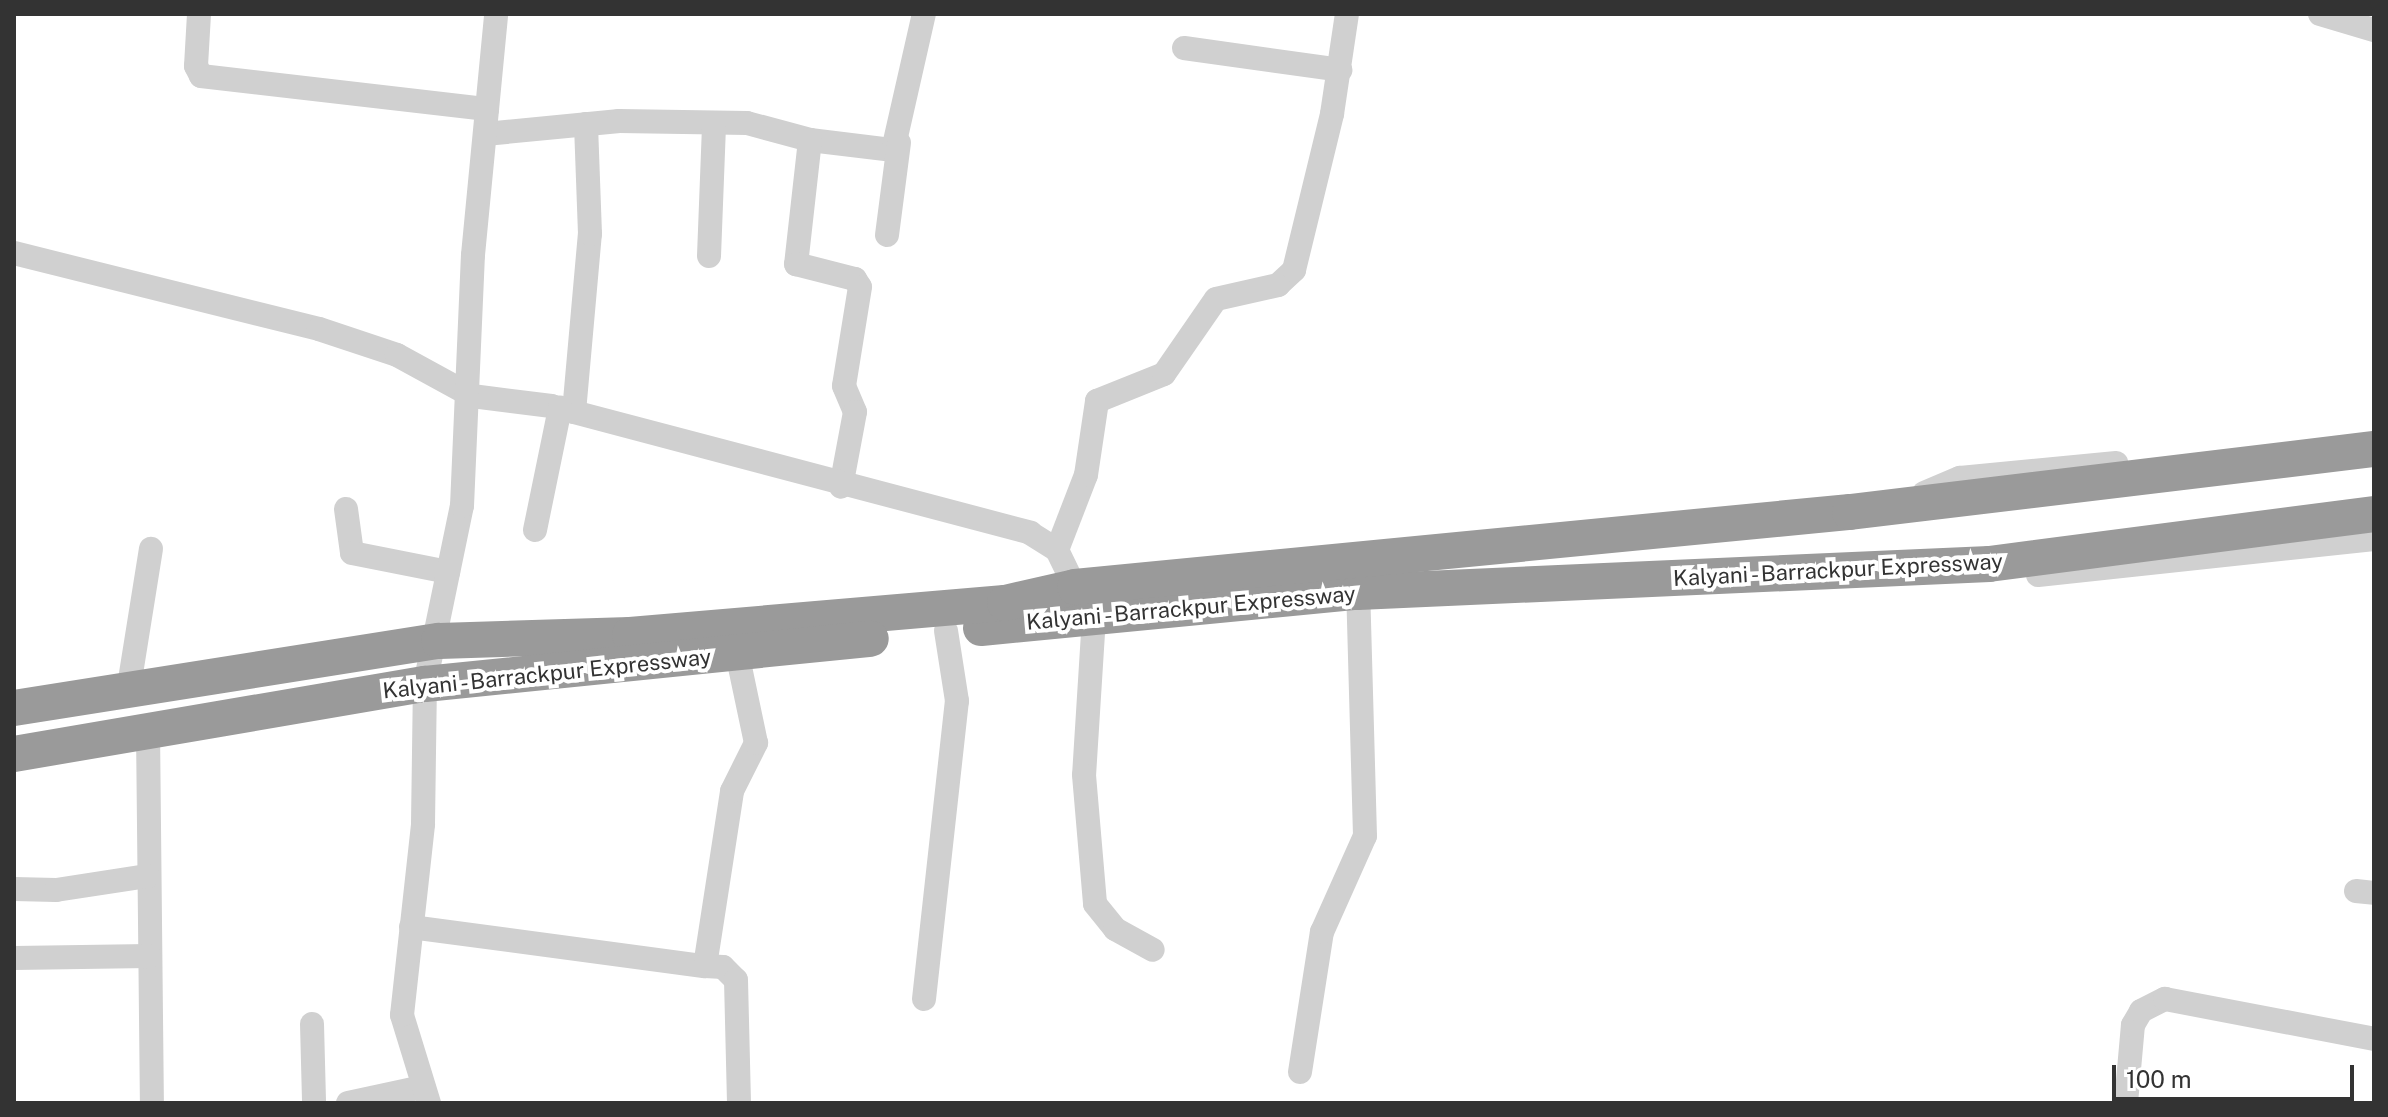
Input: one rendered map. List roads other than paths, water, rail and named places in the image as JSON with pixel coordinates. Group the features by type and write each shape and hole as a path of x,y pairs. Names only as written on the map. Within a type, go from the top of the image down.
{"highway":[{"path":"14,708 129,686 439,641 630,635 974,606 1081,608 2374,449"},
{"name":"Kalyani - Barrackpur Expressway","path":"14,754 425,684 946,631 1081,608 1358,592 1989,564 2374,514"}],"street":[{"path":"199,14 196,66 201,76 486,122 756,124 810,140 888,150 899,143"},
{"path":"348,1103 425,1095 402,1015 423,824 425,684 439,641 448,572 462,506 472,396 473,255 496,14"},
{"path":"887,235 899,143 924,14"},
{"path":"1057,550 1086,475 1097,401 1164,374 1216,299 1278,285 1294,270 1340,70 1347,14"},
{"path":"2320,14 2374,30"},
{"path":"1184,48 1340,70"},
{"path":"535,530 567,410 590,234 586,124"},
{"path":"709,256 714,124"},
{"path":"810,140 796,264 855,279 860,287 844,386 855,412 841,487"},
{"path":"14,253 319,329 397,355 472,396 567,410 733,450 841,487 1030,533 1057,550 1081,608 1084,775 1095,904 1115,929 1153,950"},
{"path":"1892,507 1960,478 2374,436"},
{"path":"346,509 352,553 448,572"},
{"path":"1915,568 2009,578 2374,539"},
{"path":"129,686 151,549"},
{"path":"1300,1072 1322,932 1365,836 1358,592"},
{"path":"924,999 957,701 946,631"},
{"path":"705,966 732,791 756,743 737,653"},
{"path":"148,730 152,1103"},
{"path":"14,889 56,890 148,876"},
{"path":"411,927 723,967 736,980 739,1103"},
{"path":"14,958 149,956"},
{"path":"2126,1103 2133,1025 2141,1011 2165,999 2374,1039"},
{"path":"312,1024 314,1103"}]}
